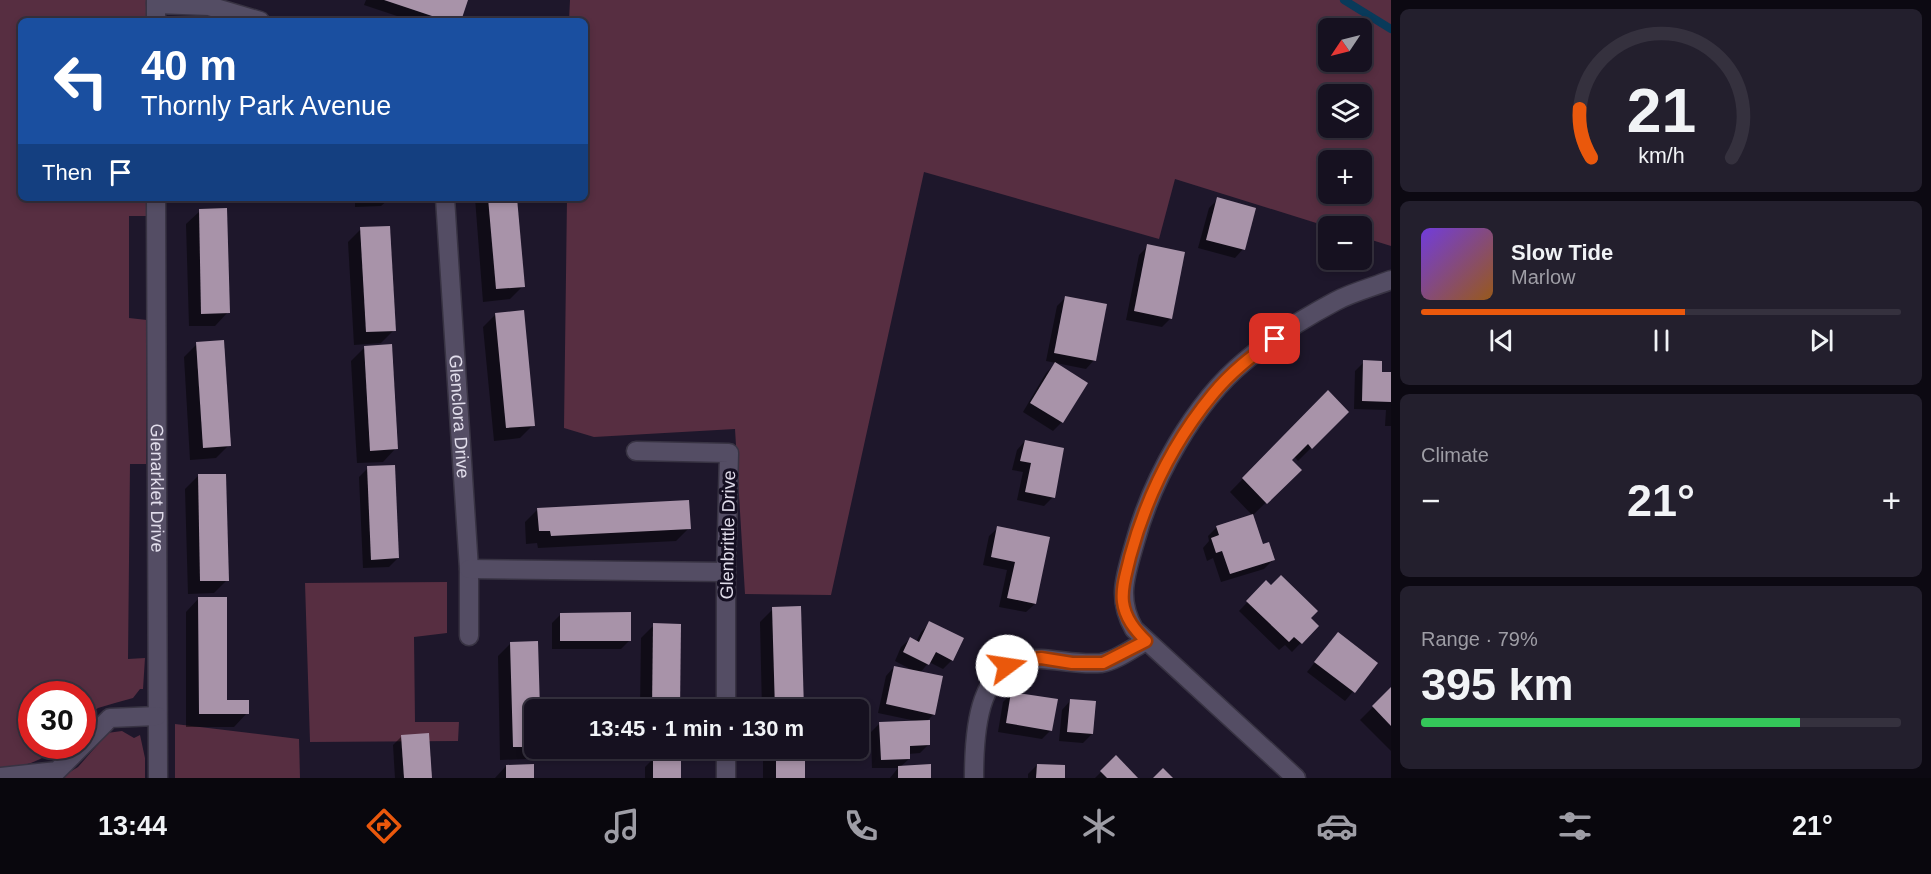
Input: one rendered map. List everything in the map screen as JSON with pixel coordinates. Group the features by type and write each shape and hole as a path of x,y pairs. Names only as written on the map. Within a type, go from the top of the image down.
{"street":[{"path":"156,8 209,6 250,18"},
{"name":"Glenarklet Drive","path":"156,201 158,778"},
{"name":"Glenclora Drive","path":"445,201 469,568 469,636"},
{"path":"1296,778 1134,629 1123,601 1127,570 1138,531 1159,478 1196,415 1214,392 1244,362 1290,328 1337,300 1391,280"},
{"name":"Glenbrittle Drive","path":"636,452 729,453 726,699"},
{"path":"469,568 726,572"},
{"path":"974,778 976,729 980,708 989,687 1007,666 1024,660 1041,658 1072,663 1103,663 1146,641"},
{"path":"0,777 57,771 110,718 158,716"},
{"path":"726,759 726,778"}],"shaded area":[{"path":"0,0 147,0 147,18 18,18 18,201 148,201 148,216 129,216 129,318 147,320 146,464 130,464 128,659 145,658 143,689 140,689 133,698 96,709 96,681 18,681 18,759 40,759 0,768"},
{"path":"570,0 1391,0 1391,246 1372,240 1372,216 1318,216 1318,224 1175,179 1159,239 924,172 831,595 745,594 735,429 594,437 564,428 567,201 588,201 588,18 569,18"},
{"path":"447,582 447,633 414,637 415,722 459,722 458,741 310,742 305,583"},
{"path":"175,724 299,739 300,778 175,778"},
{"path":"122,731 134,738 140,735 145,758 145,778 60,778 78,767 85,759 96,759 96,747 107,734"}],"building":[{"path":"384,0 468,0 462,18 438,18"},
{"path":"1217,197 1256,208 1245,250 1206,240"},
{"path":"488,201 517,201 525,287 496,289"},
{"path":"227,208 230,313 201,314 199,209"},
{"path":"390,226 396,331 366,332 360,227"},
{"path":"1147,244 1185,252 1172,319 1134,311"},
{"path":"1065,296 1107,304 1096,361 1054,353"},
{"path":"524,310 535,426 506,428 495,313"},
{"path":"224,340 231,446 203,448 196,342"},
{"path":"392,344 398,449 370,451 364,346"},
{"path":"1363,360 1382,361 1382,372 1391,372 1391,402 1362,401"},
{"path":"1055,362 1088,383 1063,423 1030,403"},
{"path":"1328,390 1349,412 1312,449 1308,444 1292,460 1302,470 1267,504 1242,478"},
{"path":"1025,440 1064,448 1055,498 1025,492 1031,463 1020,461"},
{"path":"395,465 399,558 371,560 367,466"},
{"path":"198,474 226,474 229,581 200,581"},
{"path":"689,500 691,529 551,536 550,531 539,531 537,508"},
{"path":"1253,514 1263,544 1269,542 1275,560 1230,574 1222,551 1216,553 1211,538 1219,535 1216,526"},
{"path":"997,526 1050,537 1036,604 1007,598 1015,562 991,557"},
{"path":"1281,575 1318,611 1311,618 1319,626 1302,644 1294,637 1289,642 1246,601 1266,580 1271,585"},
{"path":"198,597 227,597 227,700 249,700 249,714 199,714"},
{"path":"801,606 804,699 775,699 772,607"},
{"path":"631,612 631,641 560,641 560,613"},
{"path":"929,621 964,638 953,661 936,652 929,665 903,652 910,637 919,642"},
{"path":"653,623 681,624 680,699 652,699"},
{"path":"1338,632 1378,663 1355,693 1314,662"},
{"path":"538,641 540,699 524,699 524,747 513,747 510,642"},
{"path":"894,666 943,676 935,715 886,704"},
{"path":"1391,687 1391,726 1372,706"},
{"path":"1011,692 1058,699 1052,731 1006,723"},
{"path":"1070,699 1096,701 1093,734 1067,732"},
{"path":"930,720 930,745 910,746 910,759 881,760 879,722"},
{"path":"429,733 432,778 404,778 401,735"},
{"path":"1116,755 1138,778 1107,778 1100,771"},
{"path":"653,759 681,759 681,778 653,778"},
{"path":"776,759 805,759 805,778 776,778"},
{"path":"534,764 534,778 506,778 506,765"},
{"path":"931,764 931,778 898,778 898,766"},
{"path":"1037,764 1065,765 1065,778 1036,778"},
{"path":"1163,768 1173,778 1153,778"}],"waterway":[{"path":"1344,0 1391,29"}],"route":[{"path":"1007,666 1024,660 1041,658 1072,663 1103,663 1146,641 1134,629 1127,616 1123,601 1124,585 1138,531 1159,478 1196,415 1214,392 1244,362 1275,339"}]}
